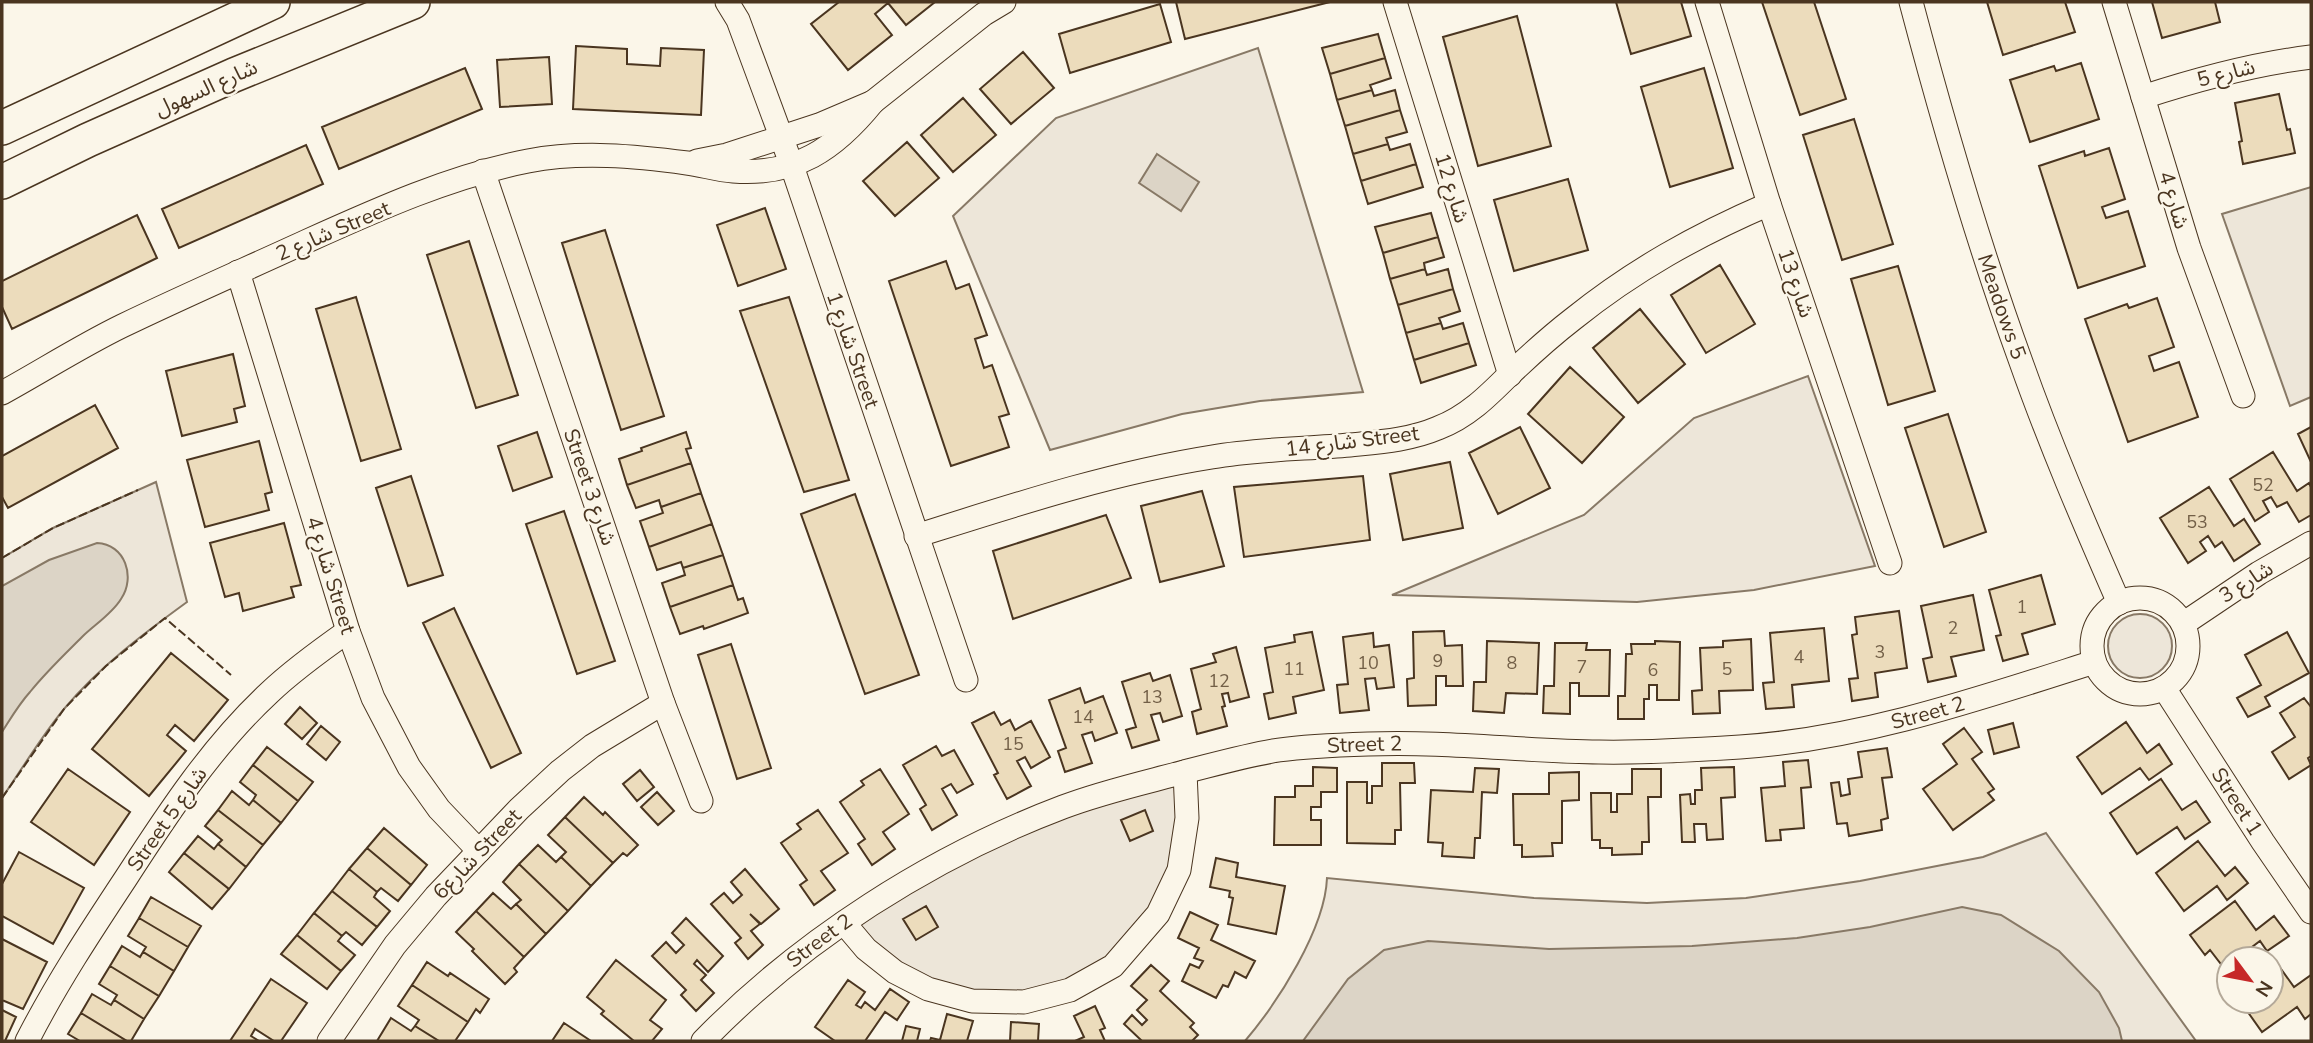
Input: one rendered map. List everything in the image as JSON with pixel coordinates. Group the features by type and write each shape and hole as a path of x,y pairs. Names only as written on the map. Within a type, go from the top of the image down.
{"main road":[{"path":"2,128 273,2"},
{"name":"شارع السهول","path":"2,182 88,140 234,75 413,2"}],"street":[{"path":"873,102 984,14 1004,2"},
{"name":"شارع 12","path":"1395,2 1510,374"},
{"name":"شارع 13","path":"1707,2 1769,204 1890,563"},
{"name":"Meadows 5","path":"1911,2 1970,209 2021,362 2079,511 2119,603"},
{"name":"شارع 4","path":"2114,2 2189,248 2243,396"},
{"name":"شارع 1 Street","path":"734,8 792,166 966,680"},
{"name":"شارع 5","path":"2143,97 2246,67 2311,57"},
{"name":"شارع 2 Street","path":"689,163 727,155 837,118 873,102"},
{"name":"شارع 2 Street","path":"2,393 120,327 238,272 367,214 483,171 578,155 689,163 731,171 751,172 792,166 811,159 828,146 873,102"},
{"name":"Street شارع 3","path":"483,171 663,704 701,801"},
{"name":"شارع 14 Street","path":"916,537 1062,491 1152,468 1216,456 1377,442 1409,437 1438,428 1465,415 1572,320 1640,271 1712,229 1769,204"},
{"name":"شارع 4 Street","path":"238,272 348,631 373,698 409,767 439,808 479,850"},
{"name":"شارع 3","path":"2183,624 2240,585 2311,543"},
{"path":"2133,598 2155,601 2174,612 2183,624 2188,641 2186,659 2178,676 2164,688 2151,693 2122,692 2100,674 2094,662 2091,644 2095,627 2105,613 2119,603 2133,598"},
{"name":"Street شارع 5","path":"27,1041 77,953 185,791 267,694 348,631"},
{"name":"Street 2","path":"704,1041 722,1021 768,982 844,923 914,878 1010,829 1110,791 1231,759 1279,750 1371,744 1599,752 1755,746 1886,724 1954,707 2094,662"},
{"name":"Street 1","path":"2164,688 2311,912"},
{"name":"شارع6 Street","path":"328,1041 395,945 436,896 519,809 560,771 604,739 663,704"},
{"path":"844,923 866,949 895,972 928,989 972,1001 1024,1003 1070,990 1113,966 1158,914 1179,870 1187,818 1185,772"}],"shaded area":[{"path":"1258,48 1363,392 1260,401 1182,414 1050,450 953,216 1056,118"},
{"path":"1157,154 1199,182 1181,211 1139,183"},
{"path":"2311,187 2311,397 2290,406 2222,214"},
{"path":"1808,376 1875,566 1754,590 1637,602 1392,595 1584,515 1694,418"},
{"path":"156,482 187,602 154,626 92,679 47,731 2,798 2,558 53,528"},
{"path":"97,543 115,549 125,563 128,581 121,599 36,685 2,732 2,586 49,560"},
{"path":"2134,614 2146,614 2163,623 2170,634 2170,658 2163,669 2146,678 2134,678 2122,673 2113,664 2108,652 2108,640 2113,628 2122,619"},
{"path":"1185,772 1179,870 1113,966 1024,1002 928,989 844,923 904,884 1121,788"},
{"path":"2046,833 2196,1041 1245,1041 1298,964 1318,920 1327,878 1534,898 1647,903 1746,898 1860,881 1983,857"},
{"path":"1962,907 2001,915 2059,951 2099,992 2119,1028 2122,1041 1303,1041 1348,979 1384,950 1428,941 1549,949 1692,946 1797,938 1870,927"}],"building":[{"path":"839,2 935,2 906,25 888,3 875,14 892,35 848,70 811,24"},
{"path":"1176,2 1330,2 1185,39"},
{"path":"1616,2 1681,2 1691,36 1631,54"},
{"path":"1762,2 1814,2 1846,99 1800,115"},
{"path":"1987,2 2065,2 2075,32 2003,55"},
{"path":"2152,2 2215,2 2220,22 2162,38"},
{"path":"1160,4 1171,42 1070,73 1059,34"},
{"path":"1517,16 1551,146 1478,166 1443,37"},
{"path":"1378,34 1385,58 1330,74 1322,48"},
{"path":"576,46 627,49 627,64 660,66 661,48 704,50 701,115 573,109"},
{"path":"1023,52 1054,88 1011,124 980,89"},
{"path":"549,57 552,104 500,107 497,60"},
{"path":"1385,58 1391,78 1370,85 1372,90 1337,100 1330,74"},
{"path":"2081,63 2099,119 2030,142 2010,80 2054,66 2056,71"},
{"path":"465,68 482,109 339,169 322,127"},
{"path":"1704,68 1733,168 1670,187 1641,87"},
{"path":"1372,90 1374,96 1395,90 1400,110 1345,126 1337,100"},
{"path":"2279,94 2295,153 2243,164 2235,103"},
{"path":"963,98 996,135 953,172 921,135"},
{"path":"1400,110 1407,132 1386,138 1388,144 1353,154 1345,126"},
{"path":"1854,119 1893,244 1842,260 1803,135"},
{"path":"907,142 939,178 895,216 863,181"},
{"path":"1388,144 1390,150 1410,144 1416,164 1361,181 1353,154"},
{"path":"306,145 323,184 179,248 162,209"},
{"path":"2109,148 2125,199 2102,207 2106,218 2128,211 2145,266 2078,288 2039,166 2084,151 2085,156"},
{"path":"1416,164 1423,187 1368,204 1361,181"},
{"path":"1568,179 1588,250 1514,271 1494,200"},
{"path":"765,208 786,269 738,286 717,225"},
{"path":"1431,213 1438,237 1383,253 1375,227"},
{"path":"137,215 157,258 12,329 2,307 2,281"},
{"path":"605,230 664,416 621,430 562,243"},
{"path":"1438,237 1444,257 1424,263 1425,269 1390,279 1383,253"},
{"path":"469,241 518,395 476,408 427,255"},
{"path":"946,261 956,289 969,284 987,335 975,339 984,368 992,365 1009,414 999,417 1009,447 951,466 889,281"},
{"path":"1720,265 1755,324 1706,353 1671,295"},
{"path":"1898,266 1935,391 1888,405 1851,279"},
{"path":"1425,269 1427,275 1448,269 1453,289 1398,305 1390,279"},
{"path":"1453,289 1460,311 1439,318 1441,323 1406,333 1398,305"},
{"path":"356,297 401,449 361,461 316,309"},
{"path":"789,297 849,480 804,492 740,311"},
{"path":"2157,298 2174,347 2149,356 2154,371 2179,362 2198,417 2128,442 2085,319 2127,304 2129,308"},
{"path":"1640,309 1685,364 1638,403 1593,348"},
{"path":"1441,323 1443,329 1463,323 1469,343 1414,360 1406,333"},
{"path":"1469,343 1476,365 1421,383 1414,360"},
{"path":"233,354 245,406 234,409 237,422 182,436 166,371"},
{"path":"1570,367 1624,417 1582,463 1528,414"},
{"path":"95,405 118,448 8,508 2,497 2,456"},
{"path":"1948,414 1986,532 1944,547 1905,428"},
{"path":"1520,427 1550,488 1498,514 1469,453"},
{"path":"2311,427 2311,462 2298,434"},
{"path":"537,432 552,477 513,491 498,446"},
{"path":"686,432 691,448 686,449 691,463 627,485 619,459"},
{"path":"259,441 272,492 265,494 269,510 205,527 187,460"},
{"path":"2273,452 2297,491 2309,483 2311,487 2311,515 2299,522 2287,502 2277,507 2271,497 2263,501 2269,512 2255,521 2230,479"},
{"path":"1450,462 1463,528 1403,540 1390,474"},
{"path":"691,463 701,493 661,507 659,500 636,508 627,485"},
{"path":"411,476 443,575 408,586 376,488"},
{"path":"1363,476 1370,540 1244,557 1234,487"},
{"path":"2209,487 2234,526 2244,519 2260,544 2234,561 2222,542 2215,547 2208,536 2200,542 2206,551 2188,563 2160,518"},
{"path":"1202,491 1224,566 1160,582 1141,506"},
{"path":"701,493 712,524 649,547 640,521 663,513 661,507"},
{"path":"855,494 919,675 865,694 801,514"},
{"path":"564,511 615,661 577,674 526,524"},
{"path":"1106,515 1131,578 1013,619 993,551"},
{"path":"284,523 301,585 291,587 294,597 243,611 239,593 225,597 210,543"},
{"path":"712,524 723,555 683,568 681,562 657,570 649,547"},
{"path":"723,555 733,585 670,607 662,583 685,575 683,568"},
{"path":"2041,575 2055,624 2022,634 2028,654 2003,661 1996,636 2001,635 1989,590"},
{"path":"733,585 738,600 743,598 748,613 704,629 703,626 680,634 670,607"},
{"path":"1973,595 1984,650 1951,657 1956,676 1928,682 1923,659 1932,657 1921,606"},
{"path":"454,608 521,753 491,768 423,623"},
{"path":"1899,611 1907,668 1875,673 1878,697 1852,701 1849,679 1858,678 1852,635 1857,634 1855,617"},
{"path":"1824,628 1829,681 1792,685 1794,707 1766,709 1763,683 1774,682 1770,633"},
{"path":"1444,631 1445,646 1462,645 1463,686 1446,686 1446,676 1436,676 1436,705 1408,706 1407,679 1414,678 1413,632"},
{"path":"1312,632 1324,690 1293,697 1296,713 1269,719 1264,694 1273,692 1265,648 1295,642 1294,635"},
{"path":"2287,632 2309,673 2265,697 2270,706 2248,717 2237,698 2261,685 2245,655"},
{"path":"1373,633 1374,647 1389,645 1394,687 1377,689 1375,678 1365,679 1369,710 1340,713 1337,685 1348,684 1343,637"},
{"path":"1751,639 1753,690 1719,691 1720,713 1693,714 1692,691 1702,690 1700,648 1723,647 1723,641"},
{"path":"1487,641 1539,643 1537,694 1506,693 1504,713 1473,711 1474,682 1486,682"},
{"path":"1655,641 1680,642 1679,700 1657,700 1657,685 1649,685 1649,699 1644,699 1644,719 1618,719 1618,696 1625,696 1626,654 1632,654 1631,644 1655,644"},
{"path":"1555,643 1587,643 1586,650 1610,650 1609,696 1579,696 1579,683 1570,683 1570,714 1543,713 1544,686 1554,686"},
{"path":"731,644 771,768 737,779 698,655"},
{"path":"1236,647 1249,697 1230,702 1228,693 1222,694 1227,726 1197,734 1192,712 1201,709 1191,669 1216,662 1213,654"},
{"path":"171,653 228,700 194,741 175,725 167,735 186,751 149,796 92,749"},
{"path":"1150,673 1153,681 1170,675 1182,716 1163,722 1160,713 1151,715 1159,740 1132,748 1126,730 1136,727 1122,682"},
{"path":"1080,688 1085,703 1103,696 1117,733 1095,741 1092,732 1082,735 1092,763 1065,772 1058,751 1066,748 1049,700"},
{"path":"2304,698 2311,707 2311,756 2308,758 2311,765 2289,779 2272,752 2295,737 2280,713"},
{"path":"300,707 317,723 302,739 285,724"},
{"path":"994,712 1001,725 1010,720 1015,730 1031,721 1050,757 1031,768 1025,757 1017,761 1031,786 1007,799 994,775 998,773 972,723"},
{"path":"2126,722 2147,753 2159,744 2172,764 2149,780 2140,768 2102,794 2077,757"},
{"path":"2013,723 2019,747 1994,754 1988,730"},
{"path":"321,726 340,742 326,760 307,744"},
{"path":"1964,728 1982,752 1972,759 1994,789 1988,793 1994,800 1953,830 1923,789 1957,764 1943,744"},
{"path":"936,746 942,756 954,750 973,784 957,793 951,784 942,789 957,815 932,830 920,809 926,805 903,765"},
{"path":"267,747 313,782 298,801 253,765"},
{"path":"1887,748 1892,777 1882,778 1888,818 1881,820 1882,830 1849,836 1847,823 1837,824 1831,783 1839,782 1841,796 1850,794 1848,779 1862,777 1858,752"},
{"path":"1808,760 1811,787 1801,788 1804,828 1780,830 1781,840 1766,841 1761,788 1785,786 1783,762"},
{"path":"1382,763 1414,763 1415,783 1400,783 1401,830 1395,830 1395,844 1347,843 1347,782 1367,782 1367,803 1372,803 1372,786 1382,786"},
{"path":"253,765 298,801 281,823 253,800 256,795 240,782"},
{"path":"1313,767 1337,768 1337,792 1321,792 1321,807 1311,807 1311,820 1321,820 1321,845 1274,845 1275,797 1295,797 1295,786 1313,786"},
{"path":"1734,767 1735,797 1721,798 1723,839 1707,840 1706,824 1694,824 1695,842 1682,842 1680,795 1690,794 1691,804 1695,804 1695,790 1702,790 1701,768"},
{"path":"1475,768 1499,769 1497,793 1482,792 1480,838 1475,838 1474,858 1442,856 1443,843 1428,842 1431,790 1473,792"},
{"path":"68,769 130,812 94,865 31,822"},
{"path":"880,769 909,814 883,832 895,849 872,865 858,844 865,839 840,802 864,785 861,781"},
{"path":"1632,769 1661,769 1661,797 1648,797 1649,842 1642,842 1642,854 1612,855 1612,848 1600,848 1600,840 1592,840 1591,793 1611,793 1611,812 1617,812 1617,794 1632,794"},
{"path":"640,770 654,787 637,801 623,784"},
{"path":"1579,772 1579,800 1562,801 1562,843 1552,843 1553,856 1522,857 1522,845 1514,845 1513,794 1549,794 1549,773"},
{"path":"2161,779 2182,810 2196,801 2210,822 2185,839 2177,827 2137,854 2110,813"},
{"path":"232,791 249,805 253,800 281,823 263,845 218,810"},
{"path":"657,792 674,811 658,825 641,807"},
{"path":"584,797 603,815 605,812 638,845 627,856 623,853 613,863 565,817"},
{"path":"218,810 263,845 246,867 218,844 222,840 205,826"},
{"path":"818,810 848,853 821,871 835,890 814,905 800,885 807,880 781,843 801,829 797,824"},
{"path":"1145,810 1153,831 1130,841 1121,820"},
{"path":"565,817 613,863 591,886 561,857 566,852 548,835"},
{"path":"384,828 427,865 411,885 367,848"},
{"path":"198,836 214,849 218,844 246,867 229,889 184,853"},
{"path":"2198,841 2225,876 2235,867 2248,883 2227,900 2217,886 2184,911 2156,873"},
{"path":"538,845 556,862 561,857 591,886 568,911 519,864"},
{"path":"367,848 411,885 398,901 381,888 377,892 349,869"},
{"path":"19,852 84,888 53,944 2,916 2,884"},
{"path":"184,853 229,889 212,909 169,872"},
{"path":"1216,858 1238,863 1236,877 1285,886 1276,934 1228,924 1233,898 1229,897 1230,891 1210,887"},
{"path":"519,864 568,911 546,934 516,904 521,900 503,882"},
{"path":"349,869 377,892 374,897 390,911 377,927 332,891"},
{"path":"745,869 779,909 761,924 750,914 760,924 751,931 763,945 748,959 735,943 741,938 711,904 724,893 733,903 742,895 731,882"},
{"path":"332,891 377,927 362,945 346,932 342,936 314,913"},
{"path":"493,893 511,909 516,904 546,934 524,957 476,911"},
{"path":"151,897 201,926 188,947 139,918"},
{"path":"2235,901 2256,930 2274,916 2289,936 2276,945 2263,945 2260,941 2255,945 2215,945 2215,956 2210,950 2205,955 2190,935"},
{"path":"926,906 938,927 916,940 903,919"},
{"path":"476,911 524,957 514,968 517,972 505,984 456,932"},
{"path":"1190,912 1218,925 1211,940 1255,961 1246,978 1235,972 1228,987 1223,985 1216,998 1182,981 1190,964 1199,968 1203,961 1194,958 1199,948 1178,938"},
{"path":"314,913 342,936 338,941 355,955 341,971 297,935"},
{"path":"139,918 188,947 174,971 143,952 146,947 128,936"},
{"path":"686,918 723,956 708,972 697,960 694,964 706,975 701,980 714,993 696,1011 681,995 686,990 652,956 666,942 676,953 684,945 672,933"},
{"path":"297,935 341,971 327,989 281,954"},
{"path":"2,939 47,962 23,1009 2,1000"},
{"path":"122,946 140,957 143,952 174,971 159,996 110,966"},
{"path":"616,960 666,1000 650,1020 662,1029 652,1041 634,1041 601,1014 604,1011 587,997"},
{"path":"427,962 448,976 450,973 489,999 480,1013 476,1009 468,1022 412,985"},
{"path":"1151,965 1169,981 1160,991 1194,1023 1190,1027 1198,1035 1192,1041 1142,1041 1124,1024 1132,1015 1142,1025 1147,1020 1137,1010 1147,1000 1131,986"},
{"path":"110,966 159,996 144,1019 114,1000 117,995 99,984"},
{"path":"2285,974 2294,987 2311,975 2311,1014 2305,1019 2297,1007 2262,1032 2250,1015 2285,1015"},
{"path":"271,979 307,1003 281,1041 274,1041 255,1029 251,1036 259,1041 230,1041"},
{"path":"848,980 865,992 856,1005 861,1008 865,1002 875,1010 890,989 909,1002 897,1020 885,1012 865,1041 835,1041 815,1027"},
{"path":"412,985 468,1022 455,1041 439,1041 415,1026 419,1020 398,1006"},
{"path":"92,994 111,1005 114,1000 144,1019 131,1041 81,1013"},
{"path":"1095,1006 1105,1028 1100,1030 1105,1041 1075,1041 1084,1037 1074,1016"},
{"path":"2,1010 16,1017 5,1041 2,1041"},
{"path":"81,1013 127,1041 80,1041 68,1034"},
{"path":"947,1014 973,1021 967,1041 930,1041 931,1038 940,1040"},
{"path":"391,1018 411,1031 415,1026 439,1041 377,1041"},
{"path":"1011,1022 1039,1024 1038,1041 1010,1041"},
{"path":"564,1023 591,1041 552,1041"},
{"path":"906,1026 920,1029 917,1041 902,1041"}],"fence":[{"path":"2,558 53,528 138,490"},
{"path":"2,798 64,709 106,666 165,618 231,675"}]}
